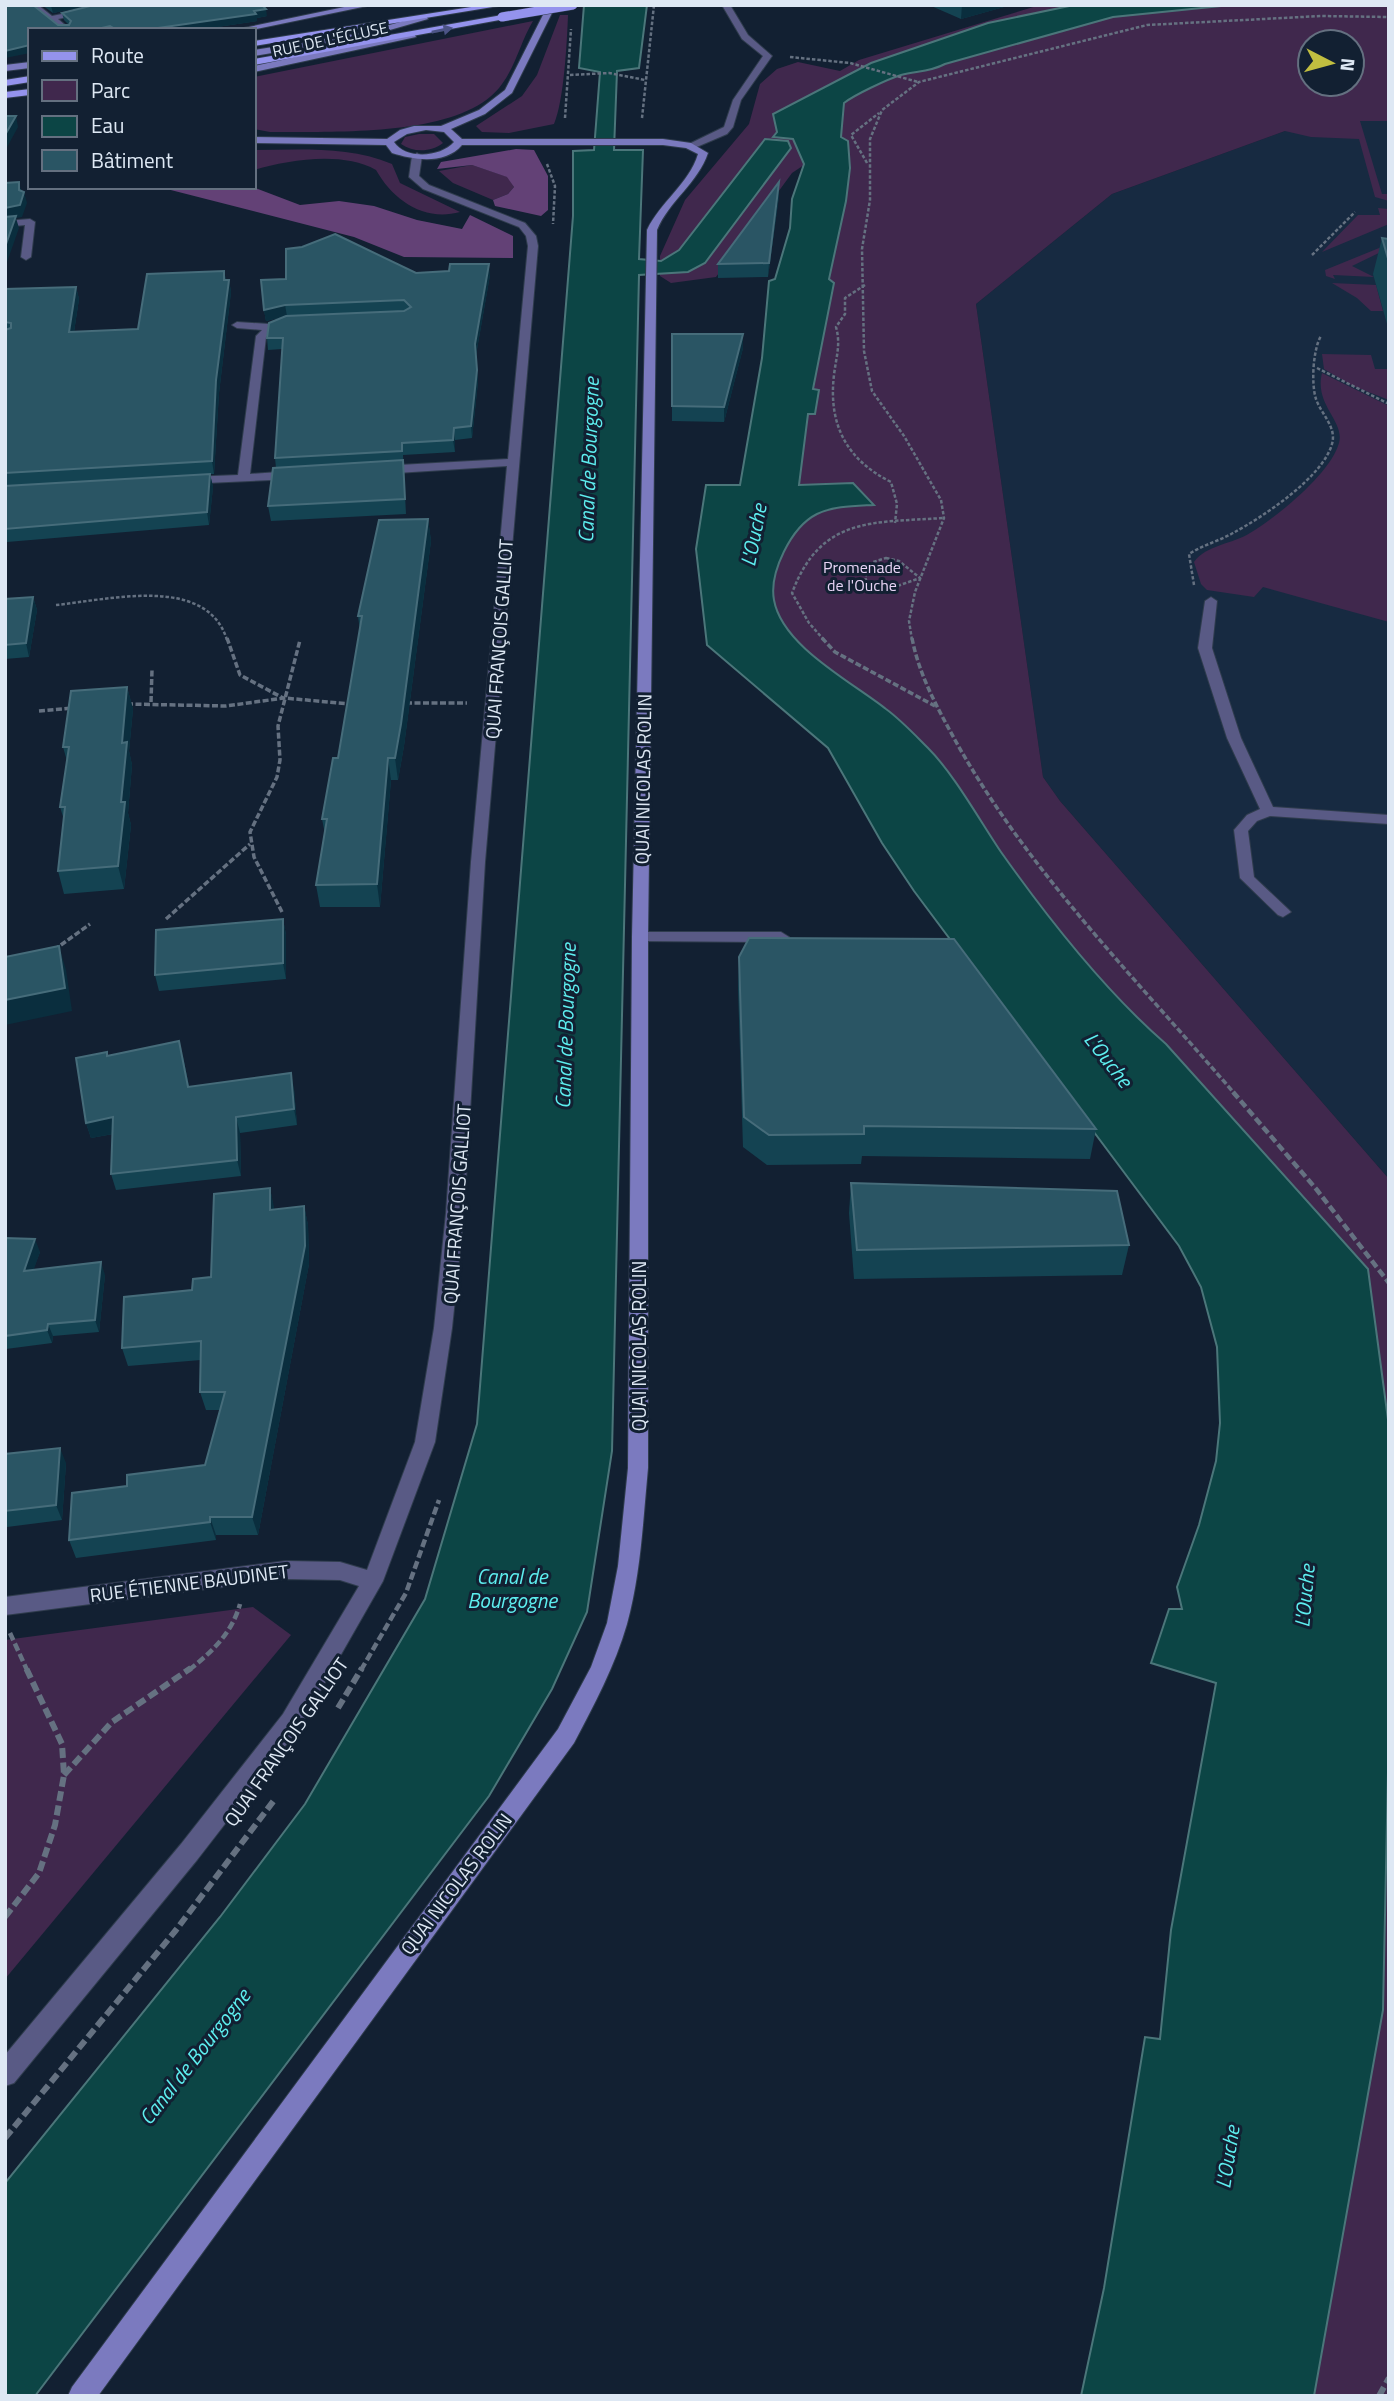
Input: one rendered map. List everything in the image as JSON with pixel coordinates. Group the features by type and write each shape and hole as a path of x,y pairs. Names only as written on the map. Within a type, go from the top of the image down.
{"main road":[{"path":"256,44 501,5"},
{"path":"256,62 573,5"},
{"path":"5,83 28,79"},
{"path":"5,95 28,92"}],"street":[{"path":"32,5 64,28"},
{"path":"52,18 120,5"},
{"path":"248,28 368,5"},
{"path":"256,140 388,142 408,130 442,129 482,112 509,91 552,5"},
{"path":"388,142 394,151 417,156 446,152 460,142 646,141 692,146 724,132 737,100 768,56 745,37 726,5"},
{"name":"RUE DE L'ÉCLUSE","path":"256,53 362,34 425,17"},
{"name":"RUE DE L'ÉCLUSE","path":"256,69 413,35"},
{"path":"5,68 28,65"},
{"path":"442,129 457,135 460,142"},
{"name":"QUAI NICOLAS ROLIN","path":"80,2396 566,1736 604,1661 617,1623 624,1587 638,1468 640,937 652,230 659,212 703,156 701,150 692,146"},
{"name":"QUAI FRANÇOIS GALLIOT","path":"5,2074 189,1852 291,1721 373,1581 425,1442 443,1328 461,1144 478,862 514,462 531,236 522,225 426,187 414,177 417,156"},
{"path":"5,224 30,222 26,257"},
{"path":"237,325 269,327 300,322"},
{"path":"244,478 261,336 269,327"},
{"path":"367,470 514,462"},
{"path":"175,482 312,474"},
{"path":"1211,601 1205,648 1234,738 1268,811"},
{"path":"1283,912 1247,878 1241,830 1252,818 1268,811 1389,820"},
{"path":"640,937 781,937"},
{"name":"RUE ÉTIENNE BAUDINET","path":"9,1606 241,1575 314,1569 340,1571 373,1581"}],"path":[{"path":"641,129 654,5"},
{"path":"868,163 851,135 919,82 1147,25 1308,16 1389,17"},
{"path":"565,122 571,27"},
{"path":"768,56 850,64 919,82"},
{"path":"570,75 622,75 645,80"},
{"path":"881,112 870,139 868,163 870,200 862,249 865,285 864,351 872,391 934,485 941,500 943,518 938,539 911,605 911,639 936,706 981,787 1030,856 1317,1190 1389,1283"},
{"path":"544,141 538,148 553,174 553,227"},
{"path":"1312,255 1354,212"},
{"path":"865,285 845,298 845,314 836,327 842,346 834,374 833,414 847,445 863,467 891,482 897,504 895,523"},
{"path":"1211,601 1197,593 1190,575 1189,554 1238,531 1266,513 1308,477 1332,448 1334,434 1314,396 1316,344 1321,335"},
{"path":"1317,368 1389,404"},
{"path":"936,706 835,652 809,623 792,593 796,576 811,552 830,535 860,526 943,518"},
{"path":"886,558 899,562 920,578 887,590 873,587 865,580 873,562 886,558"},
{"path":"56,605 165,597 193,601 212,612 221,623 240,675 284,698"},
{"path":"282,912 250,844 250,832 277,777 280,760 277,735 300,640"},
{"path":"152,670 149,691 152,702"},
{"path":"119,704 152,702 226,706 284,698 324,704 363,704"},
{"path":"402,704 492,703"},
{"path":"39,711 79,708"},
{"path":"166,919 250,844"},
{"path":"45,951 58,949 90,924"},
{"name":"QUAI FRANÇOIS GALLIOT","path":"332,1718 407,1592 440,1496"},
{"path":"64,1775 80,1754 120,1716 192,1669 219,1643 240,1613 241,1575"},
{"path":"5,1917 39,1873 55,1825 64,1775 62,1744 29,1667 10,1634 9,1606"},
{"name":"QUAI FRANÇOIS GALLIOT","path":"5,2138 176,1930 276,1797"},
{"path":"1379,2396 1389,2378"}],"shaded area":[{"path":"1389,104 1389,1179 1060,801 1043,777 976,304 1112,194 1340,111"},
{"path":"516,149 534,150 548,176 548,210 541,216 495,206 493,200 508,194 514,187 507,177 472,165 437,169 441,162"},
{"path":"256,188 300,205 339,201 374,206 417,220 462,229 470,215 513,236 513,258 404,257 354,237 167,189"}],"green space":[{"name":"Promenade de l'Ouche","path":"1040,5 1389,5 1389,121 1360,121 1382,194 1389,194 1389,201 1375,197 1359,139 1311,137 1285,131 1112,194 976,304 1043,777 1060,801 1389,1179 1389,2396 1081,2396 1104,2288 1145,2037 1160,2039 1171,1930 1216,1683 1151,1663 1169,1609 1182,1609 1177,1587 1199,1525 1216,1461 1220,1423 1217,1347 1201,1287 1179,1246 914,891 882,843 828,748 707,645 696,549 706,485 740,485 762,358 769,281 775,279 790,228 792,199 804,165 792,173 716,277 671,283 660,276 660,256 685,200 749,124 760,84 777,69 798,62 840,71 859,60"},
{"path":"560,15 568,15 567,40 563,87 554,124 509,133 482,132 476,126 522,96 537,75"},
{"path":"533,21 502,84 484,102 458,115 428,123 360,131 270,132 256,129 256,77"},
{"path":"434,134 443,143 422,150 401,144 405,137"},
{"path":"256,150 324,150 375,158 392,164 400,183 460,212 434,214 411,206 391,191 376,170 362,164 332,159 283,163 256,170"},
{"path":"472,165 508,177 514,187 508,194 493,200 453,183 439,171"},
{"path":"1378,208 1389,209 1389,224 1322,252 1358,215 1380,215"},
{"path":"1389,244 1385,250 1352,266 1374,277 1333,275 1335,279 1326,276 1325,270"},
{"path":"1332,283 1376,285 1383,311 1371,311 1357,298"},
{"path":"1322,354 1371,355 1375,369 1389,369 1389,400 1353,386 1324,369"},
{"path":"1322,373 1389,406 1389,622 1263,587 1254,597 1207,590 1201,584 1194,562 1205,552 1243,537 1261,526 1302,493 1326,467 1334,455 1340,435 1322,394"},
{"path":"253,1607 291,1635 5,1979 5,1640"}],"water":[{"name":"Canal de Bourgogne","path":"584,5 647,5 639,68 617,71 614,150 643,150 639,259 661,261 679,250 765,139 788,141 791,148 705,263 688,272 639,275 612,1451 587,1612 552,1689 489,1796 35,2396 5,2396 5,2183 220,1917 305,1804 425,1599 477,1424 573,216 573,151 594,150 600,72 579,68"},
{"name":"Promenade de l'Ouche","path":"1074,5 1231,5 1113,17 934,69 901,75 844,103 841,137 848,141 850,168 846,201 829,279 834,283 813,389 819,390 815,414 808,414 799,485 853,483 874,505 830,509 807,520 791,540 779,564 773,589 774,600 790,633 804,648 892,713 938,759 1019,877 1078,953 1121,1001 1166,1044 1368,1269 1389,1427 1389,1725 1383,2010 1314,2396 1081,2396 1104,2288 1145,2037 1160,2039 1171,1930 1216,1683 1151,1663 1169,1609 1182,1609 1177,1587 1199,1525 1216,1461 1220,1423 1217,1347 1201,1287 1179,1246 914,891 882,843 828,748 707,645 696,549 706,485 740,485 762,358 769,281 775,279 790,228 792,199 804,164 793,139 773,137 777,132 773,114 871,63 988,23"}],"building":[{"path":"5,5 33,5 58,25 69,25 71,21 62,13 94,5 262,5 266,9 254,11 256,14 158,28 28,28 28,45 5,51"},
{"path":"5,116 16,116 5,135"},
{"path":"19,182 19,190 24,192 20,205 5,208 5,183"},
{"path":"779,182 769,263 718,264"},
{"path":"16,216 5,247 5,217"},
{"path":"335,234 416,273 449,271 450,264 489,264 475,344 477,370 471,426 454,428 453,440 402,443 402,451 275,458 283,338 267,338 269,323 286,316 404,311 411,307 404,300 285,305 264,310 261,280 286,279 286,249 302,247"},
{"path":"1382,238 1389,239 1389,262"},
{"path":"224,271 224,280 229,280 216,380 212,461 5,473 5,330 11,328 11,323 5,322 5,289 76,287 69,332 138,329 147,274"},
{"path":"672,334 743,334 724,407 672,406"},
{"path":"403,460 405,499 268,506 273,468"},
{"path":"210,474 207,512 5,529 5,486"},
{"path":"428,519 401,724 395,758 388,758 377,884 316,885 327,819 322,819 333,758 338,758 362,616 358,616 379,520"},
{"path":"33,597 26,643 5,645 5,599"},
{"path":"127,687 122,743 127,742 121,802 125,802 118,866 58,871 65,807 60,807 69,747 63,747 71,691"},
{"path":"283,919 283,963 155,975 156,930"},
{"path":"749,938 954,939 1096,1129 864,1126 864,1134 769,1135 744,1117 739,957"},
{"path":"59,946 65,988 5,1000 5,957"},
{"path":"179,1041 188,1087 291,1073 294,1109 236,1117 237,1160 111,1174 113,1117 86,1123 76,1058 107,1052 107,1056"},
{"path":"851,1183 1117,1191 1129,1245 857,1250"},
{"path":"270,1188 270,1210 304,1206 305,1246 252,1517 210,1517 210,1522 69,1540 72,1493 127,1486 127,1475 205,1465 225,1392 200,1392 201,1341 122,1348 124,1297 192,1290 193,1279 211,1277 214,1194"},
{"path":"5,1238 35,1239 24,1271 101,1262 95,1320 48,1324 47,1330 5,1336"},
{"path":"60,1448 56,1505 5,1511 5,1454"}],"water label":[{"name":"L'Ouche","path":"754,535"},
{"name":"L'Ouche","path":"1108,1060"},
{"name":"L'Ouche","path":"1305,1596"},
{"name":"L'Ouche","path":"1228,2157"}]}
